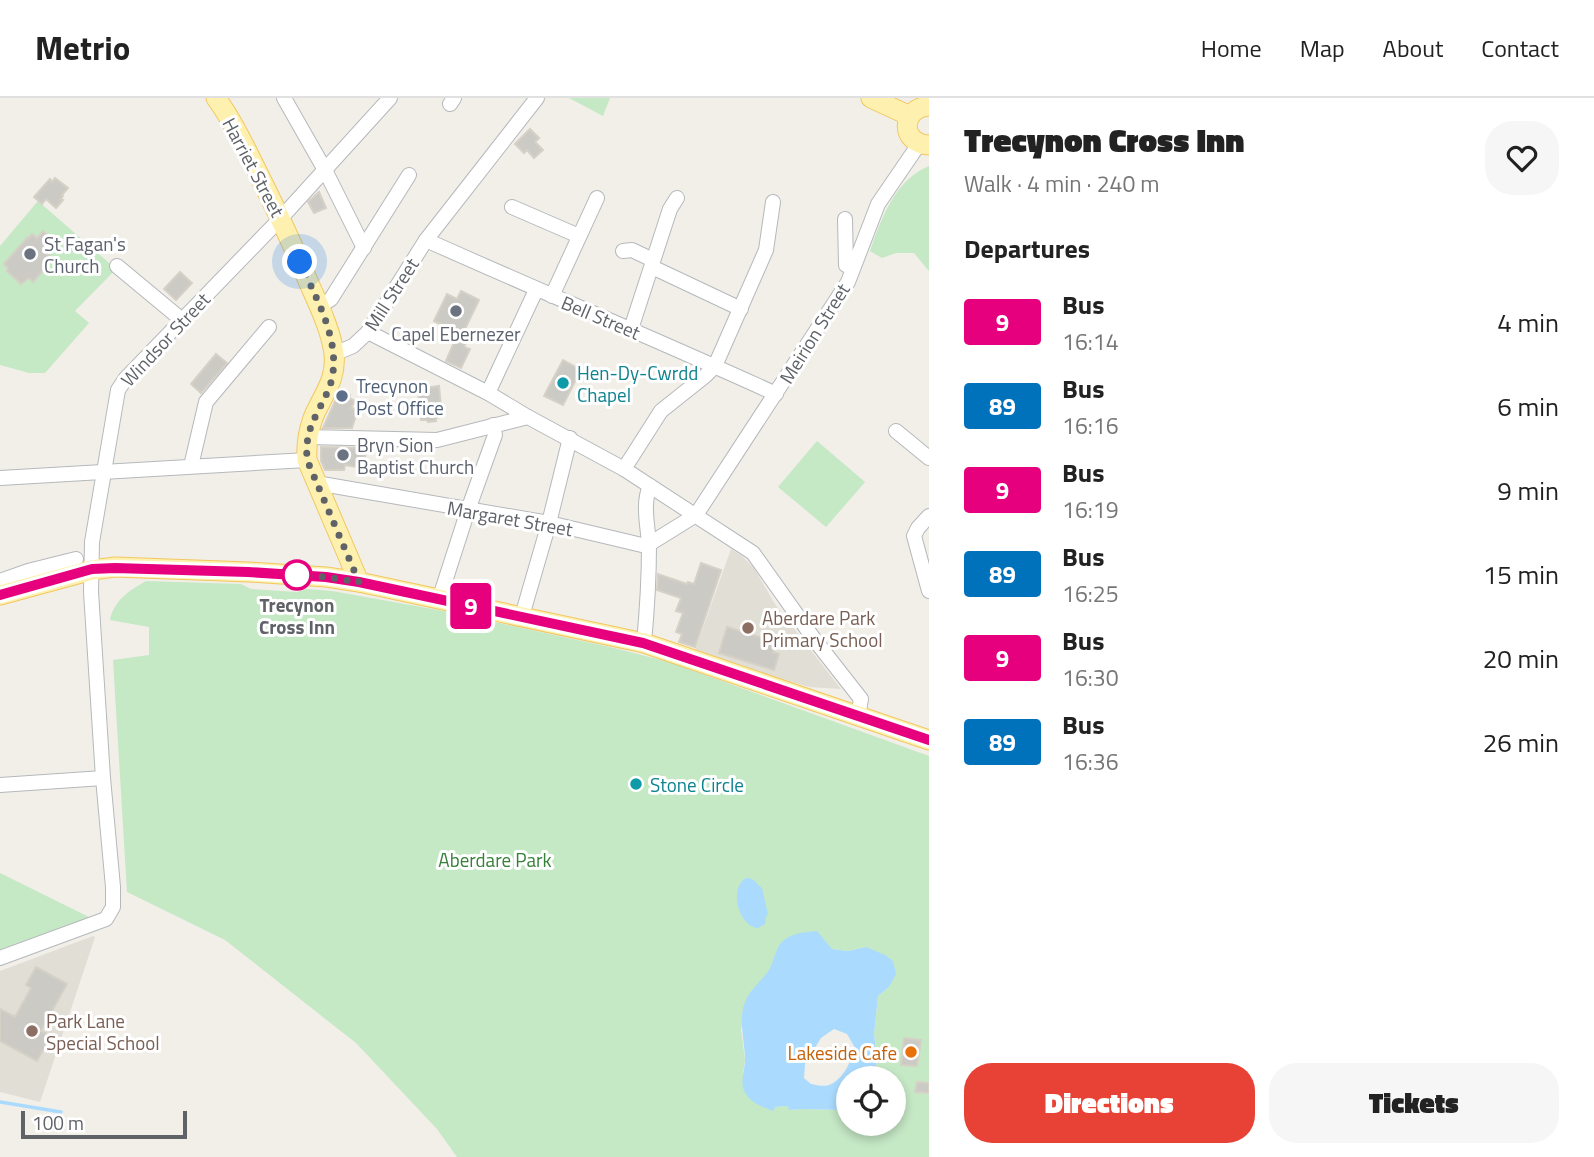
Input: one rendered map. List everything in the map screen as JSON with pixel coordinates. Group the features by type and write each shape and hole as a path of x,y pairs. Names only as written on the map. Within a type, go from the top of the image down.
{"main road":[{"name":"Harriet Street","path":"216,98 237,132 281,218 319,307 334,354"},
{"path":"871,98 910,116"},
{"path":"924,145 910,136 908,120 920,107 929,106"},
{"path":"334,354 333,375 307,437 307,460 359,582"},
{"path":"0,595 43,575 84,564 115,568 326,577 359,582 643,643 929,740"}],"street":[{"path":"284,98 325,170 364,248"},
{"name":"Windsor Street","path":"0,958 106,919 113,907 91,592 84,564 92,542 118,390 390,98"},
{"name":"Mill Street","path":"334,354 353,346 368,332 426,240 537,98"},
{"name":"Meirion Street","path":"696,515 848,282 878,204 924,145"},
{"path":"319,307 331,299 409,175"},
{"path":"552,296 597,198"},
{"path":"631,329 670,209 677,198"},
{"path":"624,469 661,411 715,366 766,250 773,202"},
{"path":"512,207 579,236"},
{"path":"845,219 846,265 852,268"},
{"name":"Bell Street","path":"426,240 776,394"},
{"path":"623,251 632,250 741,309"},
{"path":"117,266 182,320"},
{"path":"488,393 536,290"},
{"path":"191,466 206,402 269,327"},
{"path":"368,332 570,438 624,469 753,553 814,639 861,699 858,717"},
{"path":"307,437 437,440 528,417"},
{"path":"439,600 495,435 494,425"},
{"path":"897,431 929,458"},
{"path":"522,616 570,438"},
{"path":"0,478 307,460"},
{"name":"Margaret Street","path":"316,483 549,523 646,546 649,544"},
{"path":"643,643 648,597 646,495 650,486"},
{"path":"649,544 696,515"},
{"path":"929,516 914,536 929,591"},
{"path":"0,581 43,575"},
{"path":"0,785 103,778"}],"shaded area":[{"name":"Aberdare Park Primary School","path":"731,549 754,568 775,604 841,689 809,687 694,653"},
{"name":"Park Lane Special School","path":"95,937 40,1102 0,1092 0,971"}],"green space":[{"path":"569,98 610,98 603,116"},
{"path":"929,166 929,271 914,253 896,253 882,258 870,251 879,226 898,191 917,172"},
{"path":"38,201 116,269 75,311 89,323 45,373 29,373 0,365 0,246"},
{"path":"817,441 865,482 826,527 778,487"},
{"name":"Aberdare Park","path":"146,581 241,584 251,589 332,591 438,610 669,662 929,756 929,1157 457,1157 437,1129 356,1043 225,940 127,892 113,660 149,655 149,627 110,620 119,601","holes":["866,947 889,987 878,996 874,1034 876,1066 906,1066 906,1136 836,1136 836,1110 791,1110 787,1106 775,1107 743,1073 745,1060 741,1029 769,970 832,949 848,951"]},
{"path":"0,873 93,919 0,953"}],"water":[{"path":"746,878 762,888 768,915 765,924 758,928 746,921 738,906 738,890"},
{"path":"817,931 832,949 848,951 866,947 885,955 893,961 896,974 889,987 878,996 874,1034 876,1066 848,1066 855,1048 847,1034 834,1029 821,1038 805,1064 804,1078 811,1084 822,1086 836,1080 836,1110 790,1110 787,1106 775,1107 773,1111 754,1102 744,1089 743,1008 750,993 770,968 781,943 793,935"}],"building":[{"path":"530,129 539,138 535,142 543,150 534,158 527,150 524,153 515,144"},
{"path":"55,178 68,188 56,208 46,199 42,204 34,197 50,179 52,182"},
{"path":"319,192 326,208 314,213 308,202"},
{"name":"St Fagan's Church","path":"43,231 52,240 43,250 53,259 33,282 29,278 21,284 7,271 8,268 4,264 28,237 32,234 37,238"},
{"path":"180,272 192,283 176,300 164,289"},
{"name":"Capel Ebernezer","path":"461,291 479,300 464,331 470,333 464,347 470,349 461,368 446,361 458,333 434,321 447,294 457,299"},
{"path":"216,354 227,363 201,393 191,384"},
{"name":"Hen-Dy-Cwrdd Chapel","path":"563,360 581,370 563,405 544,396"},
{"path":"439,386 442,417 436,418 436,421 421,420 418,389"},
{"path":"340,390 355,401 351,408 358,409 352,428 323,428"},
{"name":"Bryn Sion Baptist Church","path":"321,447 366,448 365,461 362,468 345,465 344,470 325,470 321,461"},
{"path":"701,563 721,570 695,647 679,642 682,634 676,632 683,613 676,611 681,598 657,590 658,574 694,584"},
{"path":"727,627 776,642 773,652 779,654 774,670 719,653"},
{"path":"36,967 67,984 41,1031 51,1036 37,1061 0,1041 0,1009 15,1017 31,988 26,985"},
{"name":"Lakeside Cafe","path":"904,1038 921,1040 917,1066 901,1065"},
{"path":"917,1082 929,1083 929,1093 915,1092"}],"waterway":[{"path":"0,1102 61,1112"}],"bus line":[{"name":"9","path":"0,595 92,569 115,568 248,572 359,582 643,643 929,740"}],"place":[{"name":"St Fagan's Church","path":"30,254"},
{"name":"Capel Ebernezer","path":"456,311"},
{"name":"Hen-Dy-Cwrdd Chapel","path":"563,383"},
{"name":"Trecynon Post Office","path":"342,396"},
{"name":"Bryn Sion Baptist Church","path":"343,455"},
{"name":"Trecynon Cross Inn","path":"297,575"},
{"name":"Aberdare Park Primary School","path":"748,628"},
{"name":"Stone Circle","path":"636,784"},
{"name":"Park Lane Special School","path":"32,1031"},
{"name":"Lakeside Cafe","path":"911,1052"}],"route":[{"path":"297,575 359,582 307,460 307,437 333,375 334,354 329,333 300,262"}]}
